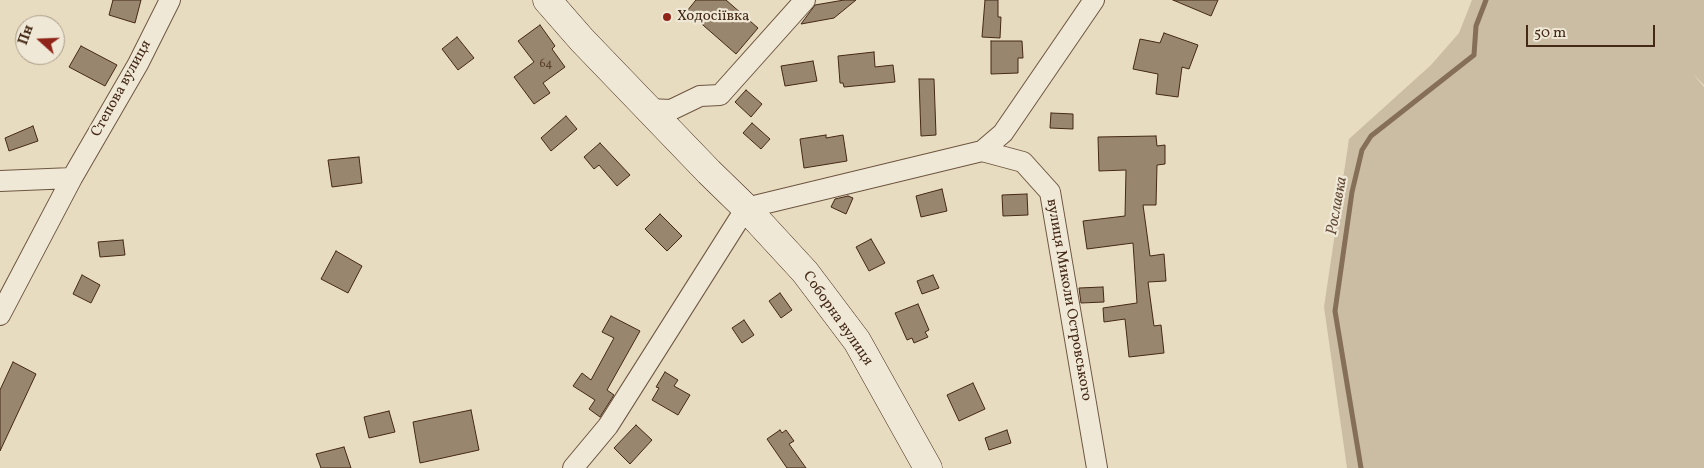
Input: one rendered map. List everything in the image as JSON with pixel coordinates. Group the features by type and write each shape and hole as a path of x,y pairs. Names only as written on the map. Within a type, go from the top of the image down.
{"street":[{"name":"Степова вулиця","path":"0,315 72,178 138,64 170,0"},
{"name":"Соборна вулиця","path":"547,0 570,27 746,208 805,272 856,341 928,468"},
{"path":"648,109 671,110 700,96 720,95 805,0"},
{"path":"573,468 608,426 746,208 982,150 1004,133 1094,0"},
{"name":"вулиця Миколи Островського","path":"982,150 1023,162 1050,192 1097,468"},
{"path":"0,181 72,178"}],"shaded area":[{"path":"1472,0 1704,0 1704,85 1693,74 1704,87 1704,468 1347,468 1324,307 1349,139 1431,65 1459,33"}],"building":[{"path":"113,0 141,0 135,23 109,15"},
{"path":"696,0 726,0 758,28 736,54 687,11"},
{"path":"856,0 834,18 801,24 815,5"},
{"path":"985,0 998,0 998,17 1001,17 1000,38 982,37"},
{"path":"1173,0 1218,0 1211,16"},
{"path":"540,25 555,46 552,49 565,67 543,83 550,93 534,104 514,77 534,62 518,41"},
{"path":"1164,33 1198,45 1189,69 1182,67 1178,97 1156,94 1158,74 1133,69 1140,39 1160,43"},
{"path":"457,37 474,58 458,70 442,49"},
{"path":"991,41 1022,41 1023,58 1018,58 1018,73 991,74"},
{"path":"81,46 117,65 105,86 69,67"},
{"path":"874,52 875,67 893,65 895,82 844,87 843,83 840,83 838,56"},
{"path":"813,61 817,81 785,86 781,66"},
{"path":"919,79 934,79 936,135 921,136"},
{"path":"746,90 762,104 751,117 735,102"},
{"path":"1051,113 1073,114 1073,129 1050,128"},
{"path":"566,116 577,129 551,151 541,138"},
{"path":"752,123 770,139 761,149 743,133"},
{"path":"33,126 38,141 9,151 5,138"},
{"path":"826,135 826,138 843,135 847,161 804,168 800,139"},
{"path":"1156,136 1157,146 1165,145 1165,164 1157,165 1156,205 1143,205 1150,256 1164,254 1166,281 1148,282 1154,326 1161,325 1164,353 1129,357 1125,319 1104,322 1103,308 1137,303 1133,243 1087,249 1083,221 1125,216 1126,170 1099,171 1098,137"},
{"path":"600,143 630,175 617,186 599,165 594,169 584,157"},
{"path":"359,157 362,183 332,187 328,160"},
{"path":"942,189 947,211 921,217 916,196"},
{"path":"1027,194 1028,215 1003,216 1002,195"},
{"path":"848,196 853,198 846,214 831,207 835,199"},
{"path":"660,214 682,236 667,251 645,229"},
{"path":"871,239 885,263 869,271 856,247"},
{"path":"123,240 125,255 100,257 98,242"},
{"path":"336,251 362,266 348,293 321,279"},
{"path":"82,275 100,285 91,303 73,294"},
{"path":"933,275 939,288 922,294 917,281"},
{"path":"1103,287 1104,302 1081,303 1079,288"},
{"path":"780,293 792,310 781,318 769,301"},
{"path":"918,304 929,330 925,332 928,337 914,343 912,338 907,340 895,313"},
{"path":"611,316 640,331 607,390 614,395 600,417 589,409 595,400 573,386 582,373 591,380 614,338 602,332"},
{"path":"744,320 754,335 742,343 732,328"},
{"path":"13,362 36,374 0,451 0,390"},
{"path":"665,372 678,380 674,386 690,395 678,415 652,400 659,388 656,387"},
{"path":"973,383 985,409 959,421 947,395"},
{"path":"471,410 479,450 420,463 413,422"},
{"path":"389,411 395,432 369,438 364,417"},
{"path":"636,425 652,440 630,464 614,448"},
{"path":"780,430 782,433 786,430 794,441 789,444 806,468 787,468 767,439"},
{"path":"1007,430 1011,443 989,450 985,438"},
{"path":"344,447 351,468 321,468 316,454"}],"waterway":[{"name":"Рославка","path":"1361,468 1335,311 1352,192 1362,150 1371,136 1474,55 1476,26 1486,0"}],"place":[{"name":"Ходосіївка","path":"667,17"}]}
